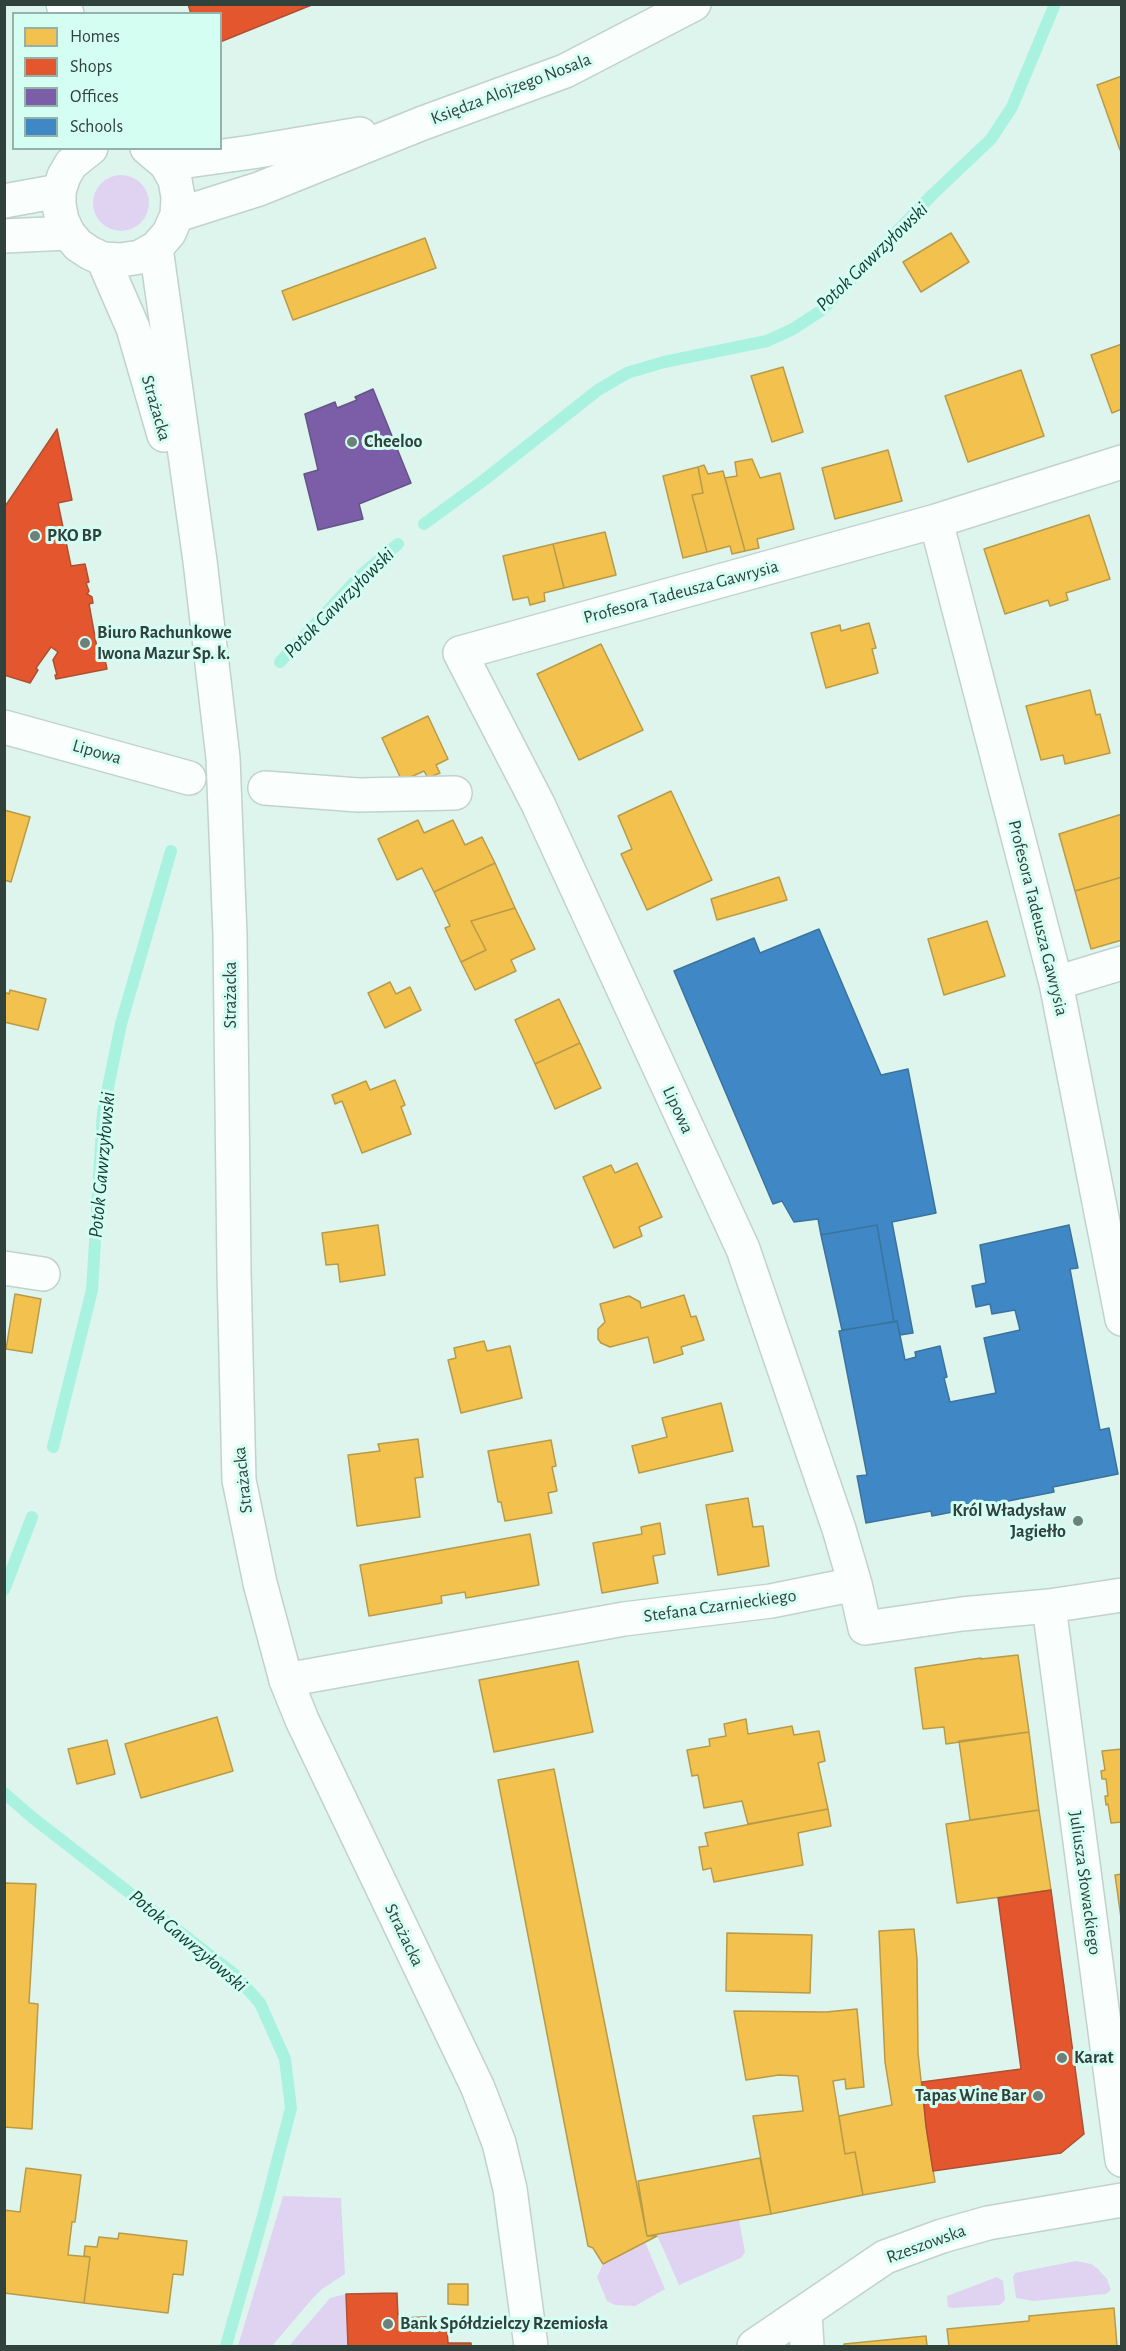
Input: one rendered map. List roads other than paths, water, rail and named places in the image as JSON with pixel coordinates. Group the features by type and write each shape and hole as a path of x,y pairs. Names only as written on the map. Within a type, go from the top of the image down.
{"street":[{"name":"Księdza Alojzego Nosala","path":"177,215 259,189 423,123 565,71 694,4"},
{"name":"Księdza Alojzego Nosala","path":"156,156 252,152 423,123"},
{"path":"84,150 64,176 59,191 59,205 68,233 78,244 103,259 121,260 140,257 156,248 169,233 177,215 178,197 175,180 156,156"},
{"path":"4,201 59,191"},
{"path":"4,236 68,233"},
{"name":"Strażacka","path":"156,248 219,714 230,935 239,1480 260,1583 286,1680 302,1720 478,2088 495,2132 510,2189 531,2346"},
{"name":"Strażacka","path":"103,259 134,328 200,561"},
{"name":"Profesora Tadeusza Gawrysia","path":"460,653 936,521 1122,462"},
{"name":"Profesora Tadeusza Gawrysia","path":"936,521 1056,983 1122,1319"},
{"name":"Lipowa","path":"460,653 538,804 743,1249 839,1529 855,1584"},
{"name":"Lipowa","path":"4,727 189,778"},
{"path":"265,788 358,795 455,793"},
{"path":"1056,983 1122,963"},
{"path":"4,1268 43,1274"},
{"path":"855,1584 865,1628 962,1614 1049,1606 1122,1594"},
{"name":"Stefana Czarnieckiego","path":"286,1680 624,1619 771,1601 855,1584"},
{"name":"Juliusza Słowackiego","path":"1049,1606 1122,2160"},
{"name":"Rzeszowska","path":"754,2346 885,2257 942,2236 1026,2215 1122,2200"},
{"path":"805,2313 807,2346"}],"waterway":[{"name":"Potok Gawrzyłowski","path":"424,524 598,390 627,373 664,362 767,341 793,329 822,310 931,196 991,139 1012,107 1055,4"},
{"name":"Potok Gawrzyłowski","path":"280,662 360,576 398,544"},
{"name":"Potok Gawrzyłowski","path":"53,1447 92,1290 103,1112 121,1024 171,851"},
{"name":"Potok Gawrzyłowski","path":"4,1590 32,1517"},
{"name":"Potok Gawrzyłowski","path":"4,1793 234,1974 260,2003 285,2059 291,2108 226,2346"}],"place":[{"name":"Cheeloo","path":"352,442"},
{"name":"PKO BP","path":"35,536"},
{"name":"Biuro Rachunkowe Iwona Mazur Sp. k.","path":"85,643"},
{"name":"Król Władysław Jagiełło","path":"1078,1521"},
{"name":"Karat","path":"1062,2058"},
{"name":"Tapas Wine Bar","path":"1038,2096"},
{"name":"Bank Spółdzielczy Rzemiosła","path":"388,2324"}]}
